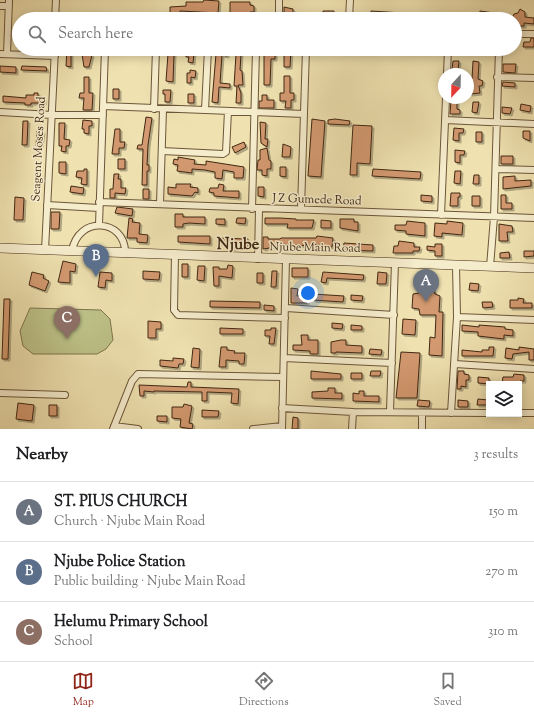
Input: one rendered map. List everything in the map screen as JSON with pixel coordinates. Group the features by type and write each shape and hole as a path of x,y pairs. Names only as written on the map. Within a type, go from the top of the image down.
{"street":[{"path":"55,12 56,0"},
{"path":"279,0 279,12"},
{"path":"349,12 350,0"},
{"path":"0,6 9,3 3,54"},
{"path":"522,34 534,34"},
{"name":"Seagent Moses Road","path":"45,250 55,56"},
{"path":"99,225 105,56"},
{"path":"154,109 156,56"},
{"path":"205,110 208,56"},
{"path":"252,208 256,56"},
{"path":"301,209 306,56"},
{"path":"447,68 448,56"},
{"path":"490,266 496,169 498,56"},
{"path":"497,77 534,78"},
{"path":"441,215 446,104"},
{"path":"103,106 304,114"},
{"path":"160,204 164,109"},
{"path":"162,151 223,154 226,152 228,111"},
{"path":"0,112 52,115 103,114"},
{"path":"445,120 534,124"},
{"path":"496,169 534,170"},
{"name":"J Z Gumede Road","path":"47,206 160,204 259,209 301,209 534,218"},
{"path":"258,259 259,209"},
{"path":"72,251 74,244 82,230 90,226 99,225 116,231 125,242 126,252"},
{"name":"Njube Main Road","path":"0,248 175,254 258,259 395,262 534,268"},
{"path":"175,254 174,310 178,315 285,318"},
{"path":"254,429 282,428 286,259"},
{"path":"390,411 395,262"},
{"path":"451,413 457,317 456,265"},
{"path":"286,308 394,315"},
{"path":"457,317 534,320"},
{"path":"284,358 392,363"},
{"path":"455,364 534,368"},
{"path":"138,429 113,428 132,380 138,374 282,378"},
{"path":"0,392 65,395"},
{"path":"282,408 353,412 390,411 422,413 486,413"},
{"path":"352,429 353,412"},
{"path":"422,413 422,426 425,429"},
{"path":"522,413 534,413"}],"green space":[{"path":"30,308 101,310 110,319 113,340 106,349 97,354 33,354 23,346 20,331"}],"building":[{"path":"204,0 219,1 218,12 170,12 170,7 186,6 186,2 203,2"},
{"path":"230,2 250,2 250,5 254,6 254,12 230,12"},
{"path":"284,7 293,9 293,12 284,12"},
{"path":"520,9 525,12 525,17 534,18 534,24 524,23 524,26 522,26 522,12 518,12"},
{"path":"323,11 334,11 334,12"},
{"path":"531,38 534,38 534,47 523,47 524,42 530,42"},
{"path":"67,56 71,56 71,67 66,66"},
{"path":"82,56 92,56 89,67 84,67"},
{"path":"168,56 174,56 173,82 166,81"},
{"path":"194,56 193,63 188,62 189,57 186,57"},
{"path":"216,56 222,56 220,83 230,84 230,88 219,87 218,103 212,102"},
{"path":"236,56 241,56 240,70 242,71 243,85 238,85 241,93 241,103 236,103 237,86 234,86"},
{"path":"264,56 275,56 275,59 271,59 270,85 264,85"},
{"path":"284,56 291,56 290,67 284,67"},
{"path":"453,61 459,61 458,68 452,68"},
{"path":"473,61 479,62 478,79 483,81 482,86 479,86 480,93 474,94 474,68 473,68"},
{"path":"503,64 516,64 515,73 503,72"},
{"path":"0,66 16,67 16,73 0,72"},
{"path":"22,66 46,67 47,71 21,70"},
{"path":"190,70 196,71 195,78 191,77 191,83 187,83 187,73 190,73"},
{"path":"284,76 290,76 290,93 294,93 294,100 291,100 291,108 285,108 286,101 280,101 280,93 284,93"},
{"path":"84,77 89,77 89,93 93,93 92,110 83,110 84,98 79,98 80,93 84,93"},
{"path":"503,82 515,83 515,87 502,86"},
{"path":"113,89 119,89 119,99 113,99"},
{"path":"163,90 171,90 170,102 165,102 165,94 163,94"},
{"path":"34,93 38,93 38,98 44,98 44,103 31,103 31,105 25,105 25,103 3,102 3,96 26,98 26,95 34,95"},
{"path":"188,94 194,94 194,103 188,103"},
{"path":"262,95 267,95 267,100 274,100 274,108 259,108 259,101 262,101"},
{"path":"474,102 479,102 477,113 472,112"},
{"path":"451,104 457,104 457,109 460,110 460,114 450,114"},
{"path":"521,104 531,106 530,112 520,110"},
{"path":"502,107 512,108 510,114 502,113"},
{"path":"146,117 152,118 148,145 147,165 149,165 149,171 147,171 147,185 142,185 143,149 137,149 138,145 142,145"},
{"path":"312,119 325,121 321,177 308,176"},
{"path":"335,119 350,121 349,125 328,124 328,120"},
{"path":"83,120 92,121 92,126 89,126 89,134 84,133 84,129 82,129"},
{"path":"23,121 28,121 27,145 22,145"},
{"path":"260,122 266,123 265,139 268,139 267,147 261,143"},
{"path":"59,123 65,123 64,139 70,140 69,146 66,146 66,152 61,151 62,146 59,146"},
{"path":"353,125 372,126 370,164 357,163 357,175 350,175"},
{"path":"454,128 464,129 463,133 459,133 459,141 453,140"},
{"path":"115,129 120,129 120,142 125,142 124,148 119,148 119,154 112,154"},
{"path":"37,131 43,131 41,146 36,146"},
{"path":"523,131 530,131 530,141 523,138"},
{"path":"476,132 482,132 482,142 476,142"},
{"path":"244,142 246,147 235,153 232,147"},
{"path":"283,144 291,147 290,157 282,157"},
{"path":"267,148 269,160 271,161 271,169 267,169 267,176 262,175 262,170 257,170 258,160 260,160 260,150"},
{"path":"455,150 465,151 464,155 460,155 460,163 455,162"},
{"path":"501,156 513,156 513,164 501,164"},
{"path":"178,157 195,160 194,164 206,165 206,161 244,167 243,178 234,178 234,172 223,170 222,179 215,178 215,172 205,170 192,169 192,173 177,171 178,165 173,164 174,159 178,160"},
{"path":"118,159 125,159 125,169 118,169"},
{"path":"59,162 66,162 66,174 59,173"},
{"path":"280,167 286,167 286,177 280,176"},
{"path":"84,169 87,169 87,185 81,184 82,178 76,177 77,171 84,171"},
{"path":"373,169 421,172 420,179 372,176"},
{"path":"455,171 461,171 460,184 454,183"},
{"path":"114,174 119,174 118,179 121,179 121,188 126,188 125,194 115,193 115,198 110,198 110,189 113,189"},
{"path":"474,175 479,175 479,184 473,184"},
{"path":"515,176 515,181 531,180 531,186 503,189 503,177"},
{"path":"176,184 191,184 190,187 198,188 198,193 195,192 192,196 168,194 168,187 176,188"},
{"path":"219,184 224,185 223,191 239,191 239,198 214,196 214,193 209,192 210,188 218,188"},
{"path":"71,186 84,188 83,194 70,192"},
{"path":"258,187 264,187 264,197 258,196"},
{"path":"143,189 149,189 149,199 143,199"},
{"path":"451,193 460,193 460,197 458,197 458,206 450,206"},
{"path":"421,195 432,196 432,202 421,201"},
{"path":"501,195 506,195 506,203 512,203 512,209 501,209"},
{"path":"472,196 480,196 480,206 472,206"},
{"path":"15,197 24,198 23,220 14,220"},
{"path":"117,207 133,209 132,216 115,213"},
{"path":"51,212 60,212 59,229 51,229"},
{"path":"175,214 183,214 183,217 205,217 205,224 189,223 183,224 183,227 175,227"},
{"path":"129,218 133,219 132,222 140,223 139,234 148,235 147,243 137,242 137,238 127,238"},
{"path":"237,218 246,218 245,224 236,223"},
{"path":"265,218 314,220 312,228 287,228 288,224 265,224"},
{"path":"216,219 225,219 225,225 216,224"},
{"path":"340,219 354,219 354,222 358,222 358,231 340,228"},
{"path":"321,220 331,221 331,228 321,228"},
{"path":"407,221 425,223 425,236 406,234 406,231 395,230 395,225 406,225"},
{"path":"447,221 463,223 462,235 442,233 442,237 434,236 435,223 447,224"},
{"path":"499,224 512,226 513,232 507,232 508,241 499,241"},
{"path":"178,236 210,236 210,244 178,242"},
{"path":"317,236 333,238 332,247 312,244 312,246 276,244 276,247 263,249 263,237 268,237 268,239 280,239 316,238"},
{"path":"218,238 248,239 248,246 236,245 236,248 231,248 231,243 218,243"},
{"path":"399,241 414,243 414,247 420,247 419,251 413,251 413,253 393,253 394,246 398,246"},
{"path":"344,243 373,245 373,251 343,250"},
{"path":"435,244 442,244 442,256 435,256 435,251 427,250 427,246 435,247"},
{"path":"524,251 534,251 534,256 524,257"},
{"path":"509,252 510,258 500,258 500,253"},
{"path":"63,261 76,264 75,272 70,271 70,283 58,282"},
{"path":"182,264 188,264 188,277 182,277"},
{"path":"228,265 233,266 232,278 219,276 219,286 214,286 213,267 227,269"},
{"path":"198,266 205,266 204,281 197,280"},
{"path":"292,268 308,268 308,277 292,277"},
{"path":"143,271 160,272 159,280 143,279"},
{"path":"272,271 277,271 276,287 271,287"},
{"path":"32,272 44,275 43,278 49,281 45,291 29,285"},
{"path":"100,272 112,273 112,281 106,280 105,288 98,287"},
{"path":"323,272 364,275 363,280 327,278 326,283 321,282"},
{"path":"378,272 387,273 386,284 377,284"},
{"path":"257,273 263,273 263,283 257,283"},
{"path":"423,282 432,283 435,294 440,296 439,312 443,312 442,356 429,355 430,337 435,338 436,315 420,315 419,309 412,308 413,294 419,293"},
{"path":"470,283 479,284 478,291 469,290"},
{"path":"291,288 298,289 297,296 307,296 307,303 291,303"},
{"path":"313,294 344,296 343,302 313,300"},
{"path":"351,295 363,296 362,301 351,300"},
{"path":"518,298 524,299 523,303 532,303 532,308 510,308 510,300 518,300"},
{"path":"4,299 10,299 8,359 2,359"},
{"path":"210,301 260,302 260,308 210,307"},
{"path":"482,302 492,302 493,307 483,308"},
{"path":"264,305 274,306 274,311 264,310"},
{"path":"403,319 416,320 415,335 402,334"},
{"path":"148,321 161,322 161,329 156,329 156,338 148,338"},
{"path":"332,323 343,324 342,329 332,328"},
{"path":"351,325 362,326 362,330 351,330"},
{"path":"462,325 479,327 479,325 505,327 505,329 513,330 513,336 504,335 504,339 478,336 478,332 462,331"},
{"path":"220,328 243,329 243,334 220,334"},
{"path":"271,328 276,328 274,344 269,344 270,336 265,336 265,330 271,330"},
{"path":"301,335 308,335 308,340 318,340 318,354 310,354 310,351 293,350 293,345 302,345"},
{"path":"346,340 346,345 362,346 362,353 331,353 331,342"},
{"path":"221,347 227,347 227,350 235,351 234,353 245,353 244,364 239,364 239,361 226,360 226,367 219,367"},
{"path":"489,347 494,347 493,356 462,356 462,350 482,352 482,350 489,350"},
{"path":"519,347 534,349 534,360 529,360 529,352 513,354 512,359 505,358 506,348 519,350"},
{"path":"193,348 200,349 199,368 191,367"},
{"path":"370,349 382,350 381,355 369,354"},
{"path":"401,352 420,353 417,398 396,398"},
{"path":"173,358 184,359 183,364 179,364 178,368 160,366 160,360 173,361"},
{"path":"311,371 341,374 341,379 311,379"},
{"path":"371,371 381,371 380,376 370,376"},
{"path":"458,371 464,371 464,374 469,375 469,380 466,380 466,387 461,386 461,389 457,389"},
{"path":"351,373 362,373 362,379 351,379"},
{"path":"514,374 524,375 524,381 502,381 503,377 513,377"},
{"path":"478,377 489,378 489,381 486,381 486,384 478,383"},
{"path":"188,382 191,382 191,387 239,389 238,404 231,403 232,393 207,392 207,401 202,401 202,392 144,391 144,396 140,396 139,385 187,387"},
{"path":"328,388 335,388 335,393 342,393 342,399 312,398 312,392 328,391"},
{"path":"359,391 364,391 364,396 379,396 379,402 353,401 353,393 359,394"},
{"path":"478,399 486,400 486,405 477,405"},
{"path":"418,400 430,401 429,407 417,406"},
{"path":"458,400 468,401 468,407 458,407"},
{"path":"18,403 34,405 32,421 16,419"},
{"path":"184,404 192,406 189,423 193,424 192,429 180,427 181,419 172,418 172,407 183,407"},
{"path":"49,405 57,405 57,416 49,416"},
{"path":"202,410 219,411 218,417 202,417"},
{"path":"157,416 167,416 167,422 157,421"},
{"path":"293,417 298,418 298,429 292,429"}],"place":[{"name":"Njube Police Station","path":"96,277"},
{"name":"ST. PIUS CHURCH","path":"426,302"},
{"name":"Helumu Primary School","path":"67,339"}],"district":[{"name":"Njube","path":"238,245"}]}
